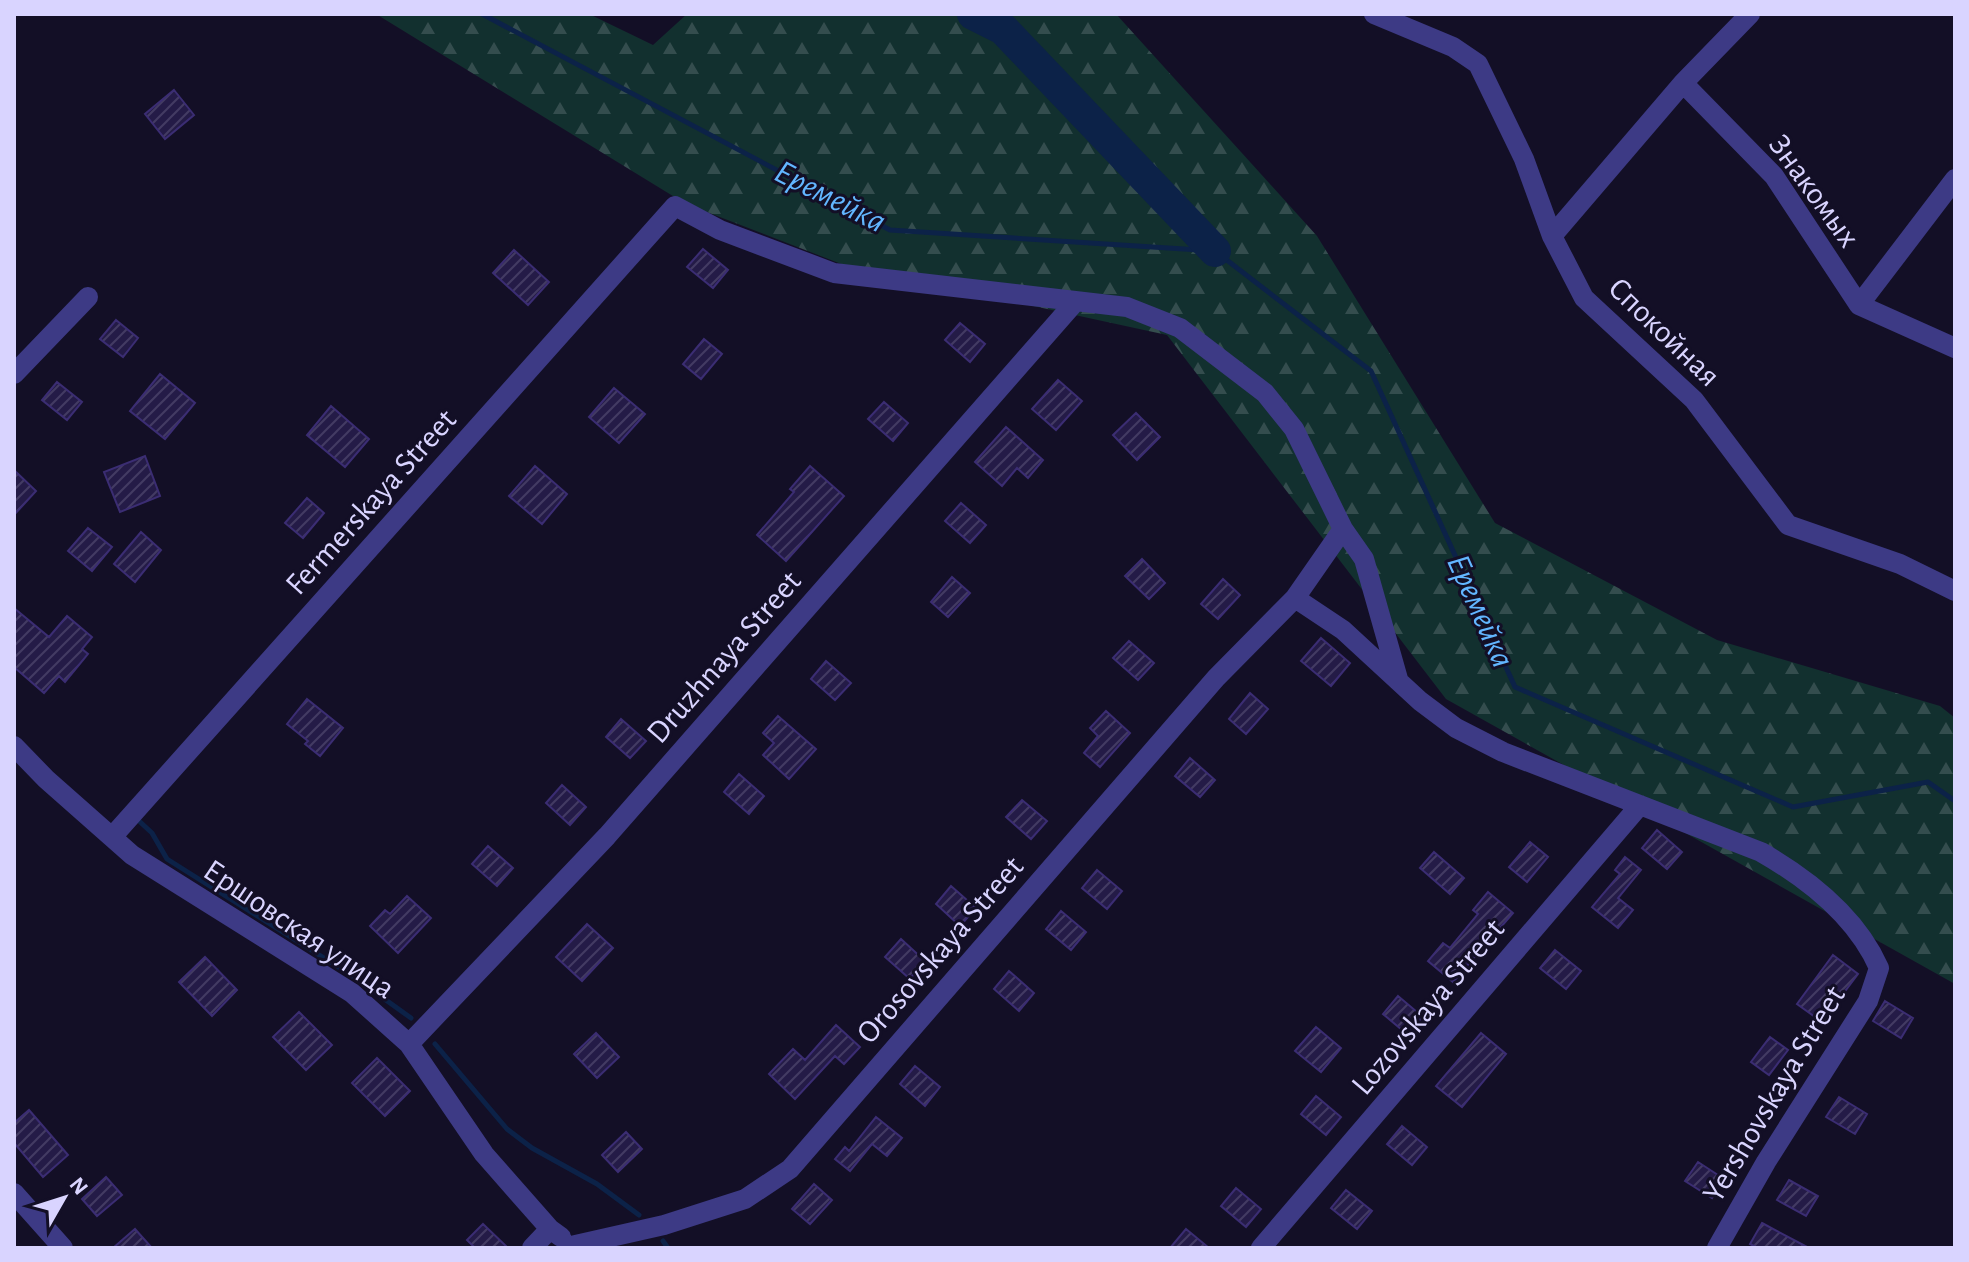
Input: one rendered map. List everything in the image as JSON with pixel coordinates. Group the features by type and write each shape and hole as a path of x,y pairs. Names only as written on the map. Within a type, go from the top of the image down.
{"street":[{"name":"Спокойная","path":"1374,14 1453,47 1478,64 1524,159 1552,236 1584,298 1694,400 1788,525 1900,564 1955,591"},
{"path":"1552,236 1683,83 1750,14"},
{"name":"Знакомых","path":"1683,83 1774,176 1859,305 1955,179"},
{"name":"Fermerskaya Street","path":"112,837 675,206 720,230 834,273 1076,301"},
{"path":"14,374 88,297"},
{"path":"1076,301 1127,307 1180,328 1265,393 1294,429 1343,529 1364,559 1398,679"},
{"name":"Druzhnaya Street","path":"409,1044 607,836 1076,301"},
{"path":"1859,305 1955,348"},
{"name":"Orosovskaya Street","path":"572,1247 664,1225 745,1199 790,1169 1216,678 1295,598 1343,529"},
{"path":"1295,598 1343,630 1420,701 1468,734 1503,752 1640,805"},
{"name":"Ершовская улица","path":"14,746 132,855 352,993 409,1044 484,1154 550,1229 572,1247"},
{"name":"Yershovskaya Street","path":"1640,805 1761,852 1793,871 1845,917 1869,946 1879,968 1868,1001 1766,1162 1717,1248"},
{"name":"Lozovskaya Street","path":"1261,1248 1640,805"},
{"path":"14,1193 63,1248"},
{"path":"532,1248 550,1229"}],"green space":[{"path":"376,14 589,14 653,45 687,14 1116,14 1317,236 1495,523 1717,640 1940,706 1955,718 1955,984 1446,699 1167,335 844,265 686,204"}],"building":[{"path":"174,90 194,115 165,139 145,114"},
{"path":"703,249 728,270 713,288 687,267"},
{"path":"514,250 549,282 528,305 493,273"},
{"path":"116,320 138,338 123,357 100,339"},
{"path":"960,323 985,344 970,362 945,340"},
{"path":"704,339 722,354 701,379 683,364"},
{"path":"160,374 195,403 165,439 130,411"},
{"path":"1058,380 1082,401 1056,430 1032,409"},
{"path":"57,382 82,402 67,420 42,400"},
{"path":"614,388 645,414 619,443 589,417"},
{"path":"884,402 908,423 893,441 868,419"},
{"path":"331,406 369,439 345,467 307,435"},
{"path":"1136,413 1160,437 1137,460 1113,435"},
{"path":"1006,427 1043,460 1028,478 1017,468 1002,486 975,462"},
{"path":"145,456 160,496 120,512 104,472"},
{"path":"535,466 567,494 542,524 509,496"},
{"path":"810,466 844,496 786,561 757,535 794,492 790,489"},
{"path":"14,470 36,491 14,515"},
{"path":"307,498 324,513 303,538 285,523"},
{"path":"961,503 986,525 970,543 945,521"},
{"path":"88,528 112,547 92,571 68,551"},
{"path":"141,532 161,550 135,582 114,564"},
{"path":"1142,559 1165,583 1149,599 1125,576"},
{"path":"952,577 970,593 948,617 931,602"},
{"path":"1223,579 1240,595 1218,619 1201,604"},
{"path":"14,608 49,637 67,616 92,637 82,649 88,654 65,682 59,676 44,693 14,667"},
{"path":"1321,638 1350,663 1331,686 1301,661"},
{"path":"1129,641 1154,663 1138,680 1113,658"},
{"path":"826,661 851,683 835,700 811,679"},
{"path":"1250,693 1268,709 1246,734 1229,719"},
{"path":"307,699 343,728 320,756 305,744 308,741 287,724"},
{"path":"1106,711 1130,733 1100,767 1084,753 1098,736 1090,728"},
{"path":"778,716 816,749 789,779 763,755 774,743 763,733"},
{"path":"621,719 646,741 630,758 606,737"},
{"path":"1190,758 1215,780 1200,797 1175,776"},
{"path":"739,774 764,796 749,814 724,792"},
{"path":"562,785 586,807 570,825 546,803"},
{"path":"1022,800 1047,821 1031,839 1006,817"},
{"path":"1657,830 1682,852 1667,869 1642,848"},
{"path":"1530,842 1548,857 1527,882 1509,867"},
{"path":"488,846 513,868 497,886 472,864"},
{"path":"1434,852 1464,878 1450,894 1420,868"},
{"path":"1625,857 1641,870 1618,898 1633,910 1618,928 1592,907 1620,874 1615,870"},
{"path":"1097,870 1122,891 1107,909 1082,888"},
{"path":"951,886 976,908 960,926 936,904"},
{"path":"1488,892 1513,913 1453,982 1428,961 1443,943 1450,948 1478,914 1473,910"},
{"path":"407,896 431,918 398,953 370,926 385,910 390,914"},
{"path":"1061,911 1086,932 1071,950 1046,929"},
{"path":"587,924 613,948 582,981 556,957"},
{"path":"901,939 925,961 910,979 885,957"},
{"path":"1555,950 1581,971 1566,989 1540,968"},
{"path":"1833,955 1858,974 1822,1022 1797,1004"},
{"path":"205,957 237,990 212,1016 179,982"},
{"path":"1009,971 1034,993 1019,1011 994,989"},
{"path":"1398,996 1423,1017 1408,1035 1383,1014"},
{"path":"1885,1001 1913,1018 1901,1038 1873,1021"},
{"path":"299,1012 332,1045 306,1070 273,1037"},
{"path":"836,1025 860,1047 844,1064 835,1056 795,1099 769,1074 793,1049 805,1060"},
{"path":"1316,1027 1341,1048 1321,1072 1295,1051"},
{"path":"596,1033 619,1057 597,1078 574,1054"},
{"path":"1481,1033 1506,1054 1462,1107 1436,1086"},
{"path":"1770,1037 1788,1050 1769,1075 1751,1062"},
{"path":"377,1058 410,1091 385,1116 352,1083"},
{"path":"915,1066 940,1087 925,1106 900,1084"},
{"path":"1316,1096 1341,1117 1326,1135 1301,1114"},
{"path":"1839,1097 1867,1114 1855,1134 1826,1117"},
{"path":"29,1110 68,1155 43,1177 14,1143 14,1123"},
{"path":"876,1117 902,1138 887,1156 872,1144 850,1171 835,1159 845,1147 849,1151"},
{"path":"1402,1126 1427,1147 1412,1165 1387,1144"},
{"path":"626,1132 642,1149 618,1172 602,1155"},
{"path":"1698,1162 1724,1179 1712,1198 1685,1181"},
{"path":"106,1177 122,1195 97,1216 82,1199"},
{"path":"1789,1180 1818,1196 1806,1216 1777,1200"},
{"path":"814,1184 832,1200 810,1224 792,1209"},
{"path":"1236,1188 1261,1209 1246,1227 1221,1206"},
{"path":"1346,1190 1372,1211 1357,1229 1331,1208"},
{"path":"1762,1223 1809,1248 1758,1248 1750,1244"},
{"path":"483,1224 508,1248 475,1248 467,1240"},
{"path":"135,1229 152,1248 113,1248"},
{"path":"1186,1229 1209,1248 1170,1248"}],"waterway":[{"name":"Еремейка","path":"482,14 890,230 1215,251 1371,371 1515,687 1793,807 1928,782 1955,801"},
{"name":"Еремейка","path":"973,14 1003,29 1215,251"},
{"path":"138,820 152,833 167,859 351,975 411,1018"},
{"path":"435,1044 507,1129 532,1148 597,1184 639,1215"},
{"path":"663,1241 668,1248"}]}
